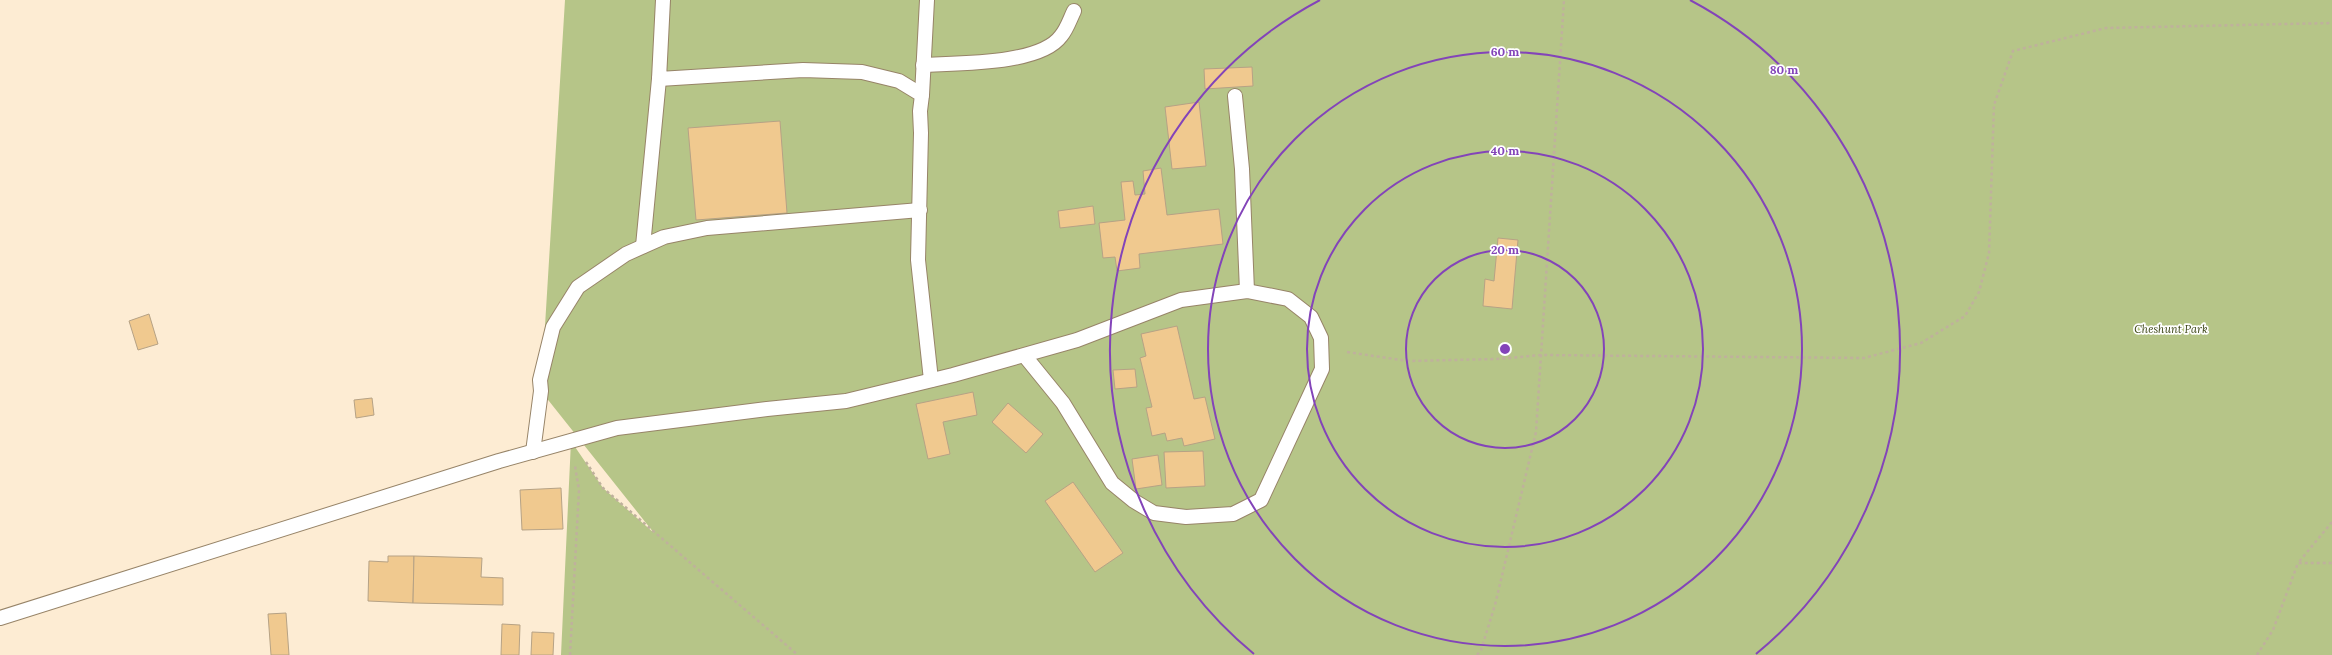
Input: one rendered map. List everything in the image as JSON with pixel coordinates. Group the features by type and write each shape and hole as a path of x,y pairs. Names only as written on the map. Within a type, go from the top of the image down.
{"lane":[{"path":"643,246 659,79 663,0"},
{"path":"928,0 920,111 920,210 918,260 931,380"},
{"path":"923,65 1008,59 1034,53 1061,36 1074,11"},
{"path":"659,79 803,70 862,72 899,82 922,95"},
{"path":"1235,96 1242,170 1247,291"},
{"path":"533,452 541,391 540,380 553,327 578,287 626,254 664,237 707,228 920,210"},
{"path":"0,618 533,452 617,428 767,409 846,401 931,380 1077,340 1181,300 1247,291 1288,299 1311,317 1321,338 1322,369 1261,500 1233,514 1186,516 1154,513 1134,501 1112,483 1063,403 1024,355"}],"path":[{"path":"1477,655 1481,650 1495,605 1536,432 1564,0"},
{"path":"1321,348 1408,361 1496,359 1542,355 1864,358 1921,343 1965,316 1979,292 1989,252 1994,105 2014,51 2106,28 2332,23"},
{"path":"570,655 579,490 571,441"},
{"path":"571,441 603,488 798,655"},
{"path":"2256,655 2273,630 2298,563 2332,522"},
{"path":"2298,563 2332,563"}],"green space":[{"name":"Cheshunt Park","path":"565,0 2332,0 2332,655 561,655 571,441 603,488 654,533 541,391"}],"building":[{"path":"1252,67 1253,86 1205,89 1204,69"},
{"path":"1199,102 1206,166 1172,169 1165,107"},
{"path":"780,121 787,213 696,220 688,128"},
{"path":"1161,168 1167,215 1219,209 1223,244 1139,254 1140,268 1117,271 1115,257 1103,258 1099,223 1125,220 1121,182 1133,181 1135,195 1145,194 1143,171"},
{"path":"1093,206 1095,224 1060,228 1058,211"},
{"path":"1498,238 1518,240 1512,309 1483,306 1485,279 1494,281"},
{"path":"149,314 158,344 138,350 129,321"},
{"path":"1177,326 1194,399 1205,397 1215,439 1184,446 1182,438 1167,441 1165,433 1152,436 1146,408 1152,407 1140,358 1146,356 1141,334"},
{"path":"1135,369 1137,387 1115,389 1113,370"},
{"path":"973,392 977,415 943,422 950,454 928,459 916,404"},
{"path":"372,398 374,415 356,418 354,400"},
{"path":"1008,403 1043,434 1026,453 992,422"},
{"path":"1203,451 1205,486 1166,488 1164,452"},
{"path":"1158,455 1162,485 1136,489 1132,459"},
{"path":"1073,482 1123,553 1095,572 1045,501"},
{"path":"561,488 563,529 522,530 520,490"},
{"path":"388,556 414,556 413,603 368,601 369,561 388,562"},
{"path":"414,556 482,558 481,577 503,578 503,605 413,603"},
{"path":"286,613 289,655 271,655 268,614"},
{"path":"502,624 520,625 519,655 501,655"},
{"path":"532,632 554,633 553,655 531,655"}]}
